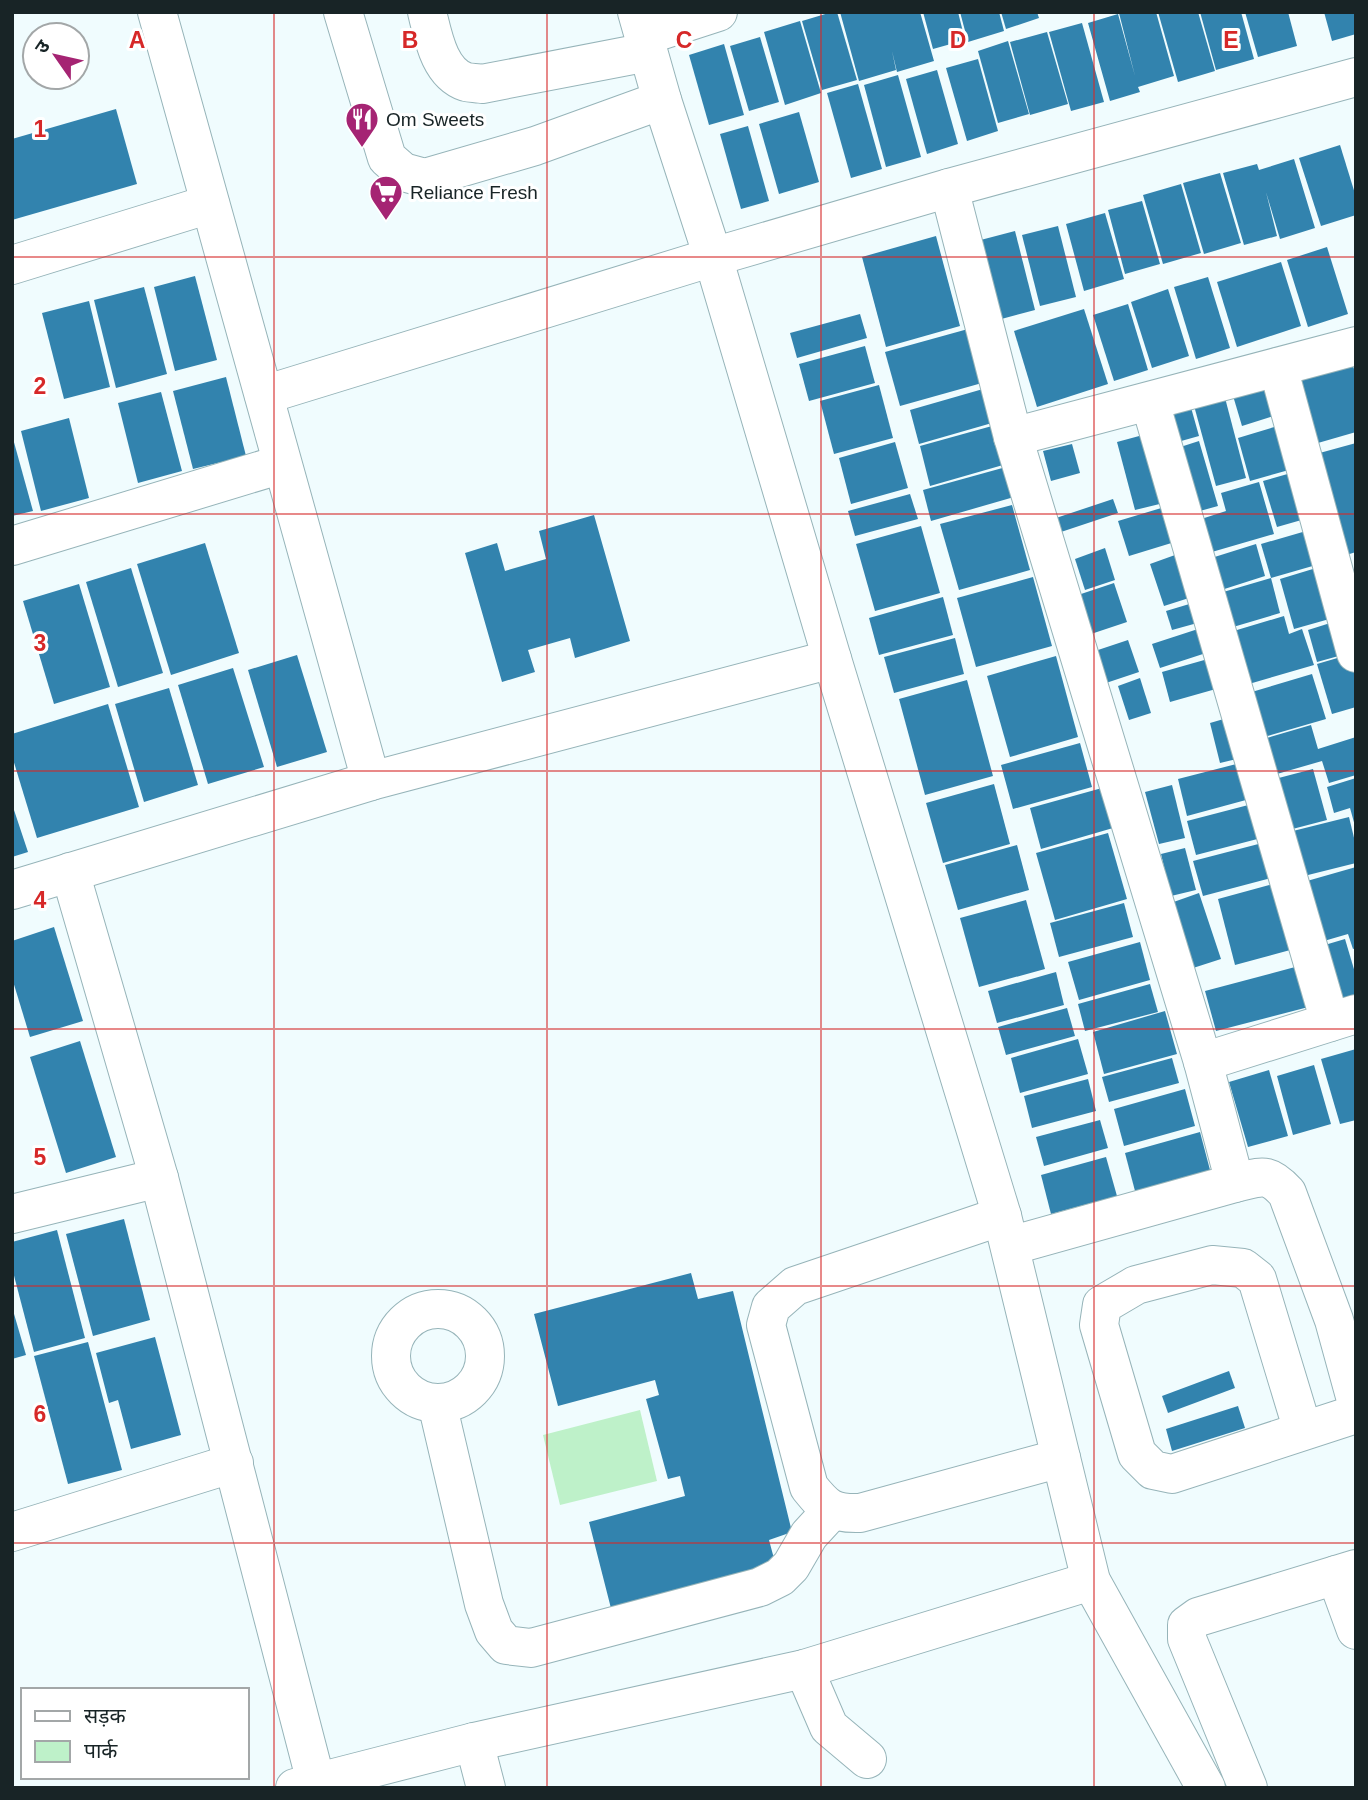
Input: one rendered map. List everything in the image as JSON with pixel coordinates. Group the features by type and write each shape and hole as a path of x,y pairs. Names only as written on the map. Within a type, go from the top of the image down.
{"street":[{"path":"157,12 371,781"},
{"path":"343,12 387,158 403,172 425,178 535,146 662,100"},
{"path":"427,12 437,48 448,70 465,82 482,84 718,12"},
{"path":"643,33 1006,1231 1091,1581 1206,1788"},
{"path":"264,395 713,257 949,188 1356,77"},
{"path":"949,188 1013,437 1203,1062 1235,1183"},
{"path":"12,265 210,204"},
{"path":"1013,437 1356,346"},
{"path":"1278,367 1356,653"},
{"path":"1150,402 1343,1018 1203,1062"},
{"path":"12,546 282,464"},
{"path":"12,890 371,781 832,660"},
{"path":"70,872 159,1178 234,1462 305,1785 474,1742 804,1669 1091,1581"},
{"path":"1061,1458 860,1513 832,1510 820,1501 809,1487 766,1325 771,1307 795,1286 1006,1231 1264,1177 1276,1181 1287,1193 1345,1317 1356,1399"},
{"path":"12,1214 159,1178"},
{"path":"1303,1431 1257,1279 1243,1268 1212,1265 1136,1285 1102,1305 1099,1325 1137,1454 1153,1469 1172,1474 1356,1414"},
{"path":"437,1403 484,1604 494,1631 506,1645 531,1648 760,1587 780,1577 791,1566 810,1535 832,1510"},
{"path":"12,1532 234,1462"},
{"path":"1248,1788 1187,1639 1187,1625 1198,1617 1346,1572 1356,1630"},
{"path":"804,1669 829,1727 867,1759"},
{"path":"474,1742 485,1788"}],"green space":[{"path":"640,1410 657,1481 560,1505 543,1435"}],"building":[{"path":"837,12 857,80 822,90 802,21"},
{"path":"840,12 920,12 934,61 897,72 892,51 896,70 859,81"},
{"path":"923,12 958,12 965,40 933,49"},
{"path":"960,12 999,12 1004,31 968,42"},
{"path":"1001,12 1037,12 1039,18 1006,29"},
{"path":"1156,12 1174,76 1138,87 1140,92 1110,101 1088,23 1118,14 1135,76 1119,13"},
{"path":"1158,12 1198,12 1215,71 1178,82"},
{"path":"1200,12 1241,12 1254,59 1216,70"},
{"path":"1245,12 1288,12 1297,46 1258,57"},
{"path":"1324,12 1356,12 1356,34 1332,41"},
{"path":"800,21 821,93 785,105 764,32"},
{"path":"1082,23 1104,102 1071,111 1049,32"},
{"path":"1047,32 1068,104 1030,115 1010,42"},
{"path":"760,37 779,102 749,111 730,46"},
{"path":"1008,41 1029,114 998,123 978,51"},
{"path":"724,44 744,115 709,125 689,55"},
{"path":"978,59 998,131 967,141 946,68"},
{"path":"937,70 958,144 927,154 906,79"},
{"path":"898,75 921,157 886,167 864,85"},
{"path":"858,84 882,169 851,178 827,93"},
{"path":"116,109 137,184 12,220 12,139"},
{"path":"799,112 819,182 779,194 759,124"},
{"path":"748,126 769,201 741,209 720,134"},
{"path":"1340,145 1356,197 1356,215 1321,226 1299,158"},
{"path":"1294,159 1315,228 1280,239 1266,192 1277,236 1244,245 1223,173 1257,164 1259,170"},
{"path":"1220,173 1241,243 1204,254 1183,183"},
{"path":"1181,184 1201,253 1163,264 1143,195"},
{"path":"1142,201 1160,264 1125,274 1108,210"},
{"path":"1105,213 1124,279 1084,291 1066,224"},
{"path":"1058,226 1076,297 1040,306 1022,235"},
{"path":"1015,231 1035,310 994,321 973,242"},
{"path":"936,236 960,326 886,347 862,257"},
{"path":"1327,247 1348,314 1308,327 1287,260"},
{"path":"1281,262 1301,326 1237,347 1217,282"},
{"path":"195,276 217,360 175,371 154,287"},
{"path":"1208,277 1230,348 1196,359 1174,287"},
{"path":"144,287 167,374 116,388 94,300"},
{"path":"1168,289 1189,356 1152,368 1131,302"},
{"path":"89,301 110,387 64,399 42,313"},
{"path":"1128,304 1148,370 1114,381 1093,315"},
{"path":"1084,309 1108,384 1037,407 1014,331"},
{"path":"860,314 867,338 797,358 790,333"},
{"path":"968,329 982,383 900,406 885,352"},
{"path":"865,346 875,383 809,401 799,364"},
{"path":"1352,363 1356,375 1356,432 1311,445 1292,381"},
{"path":"226,377 246,456 193,469 173,391"},
{"path":"1266,379 1277,415 1242,426 1231,389"},
{"path":"879,385 893,438 834,454 820,401"},
{"path":"983,389 992,423 919,444 910,410"},
{"path":"161,392 182,471 138,483 118,403"},
{"path":"1224,394 1246,478 1216,486 1193,402"},
{"path":"1190,404 1199,436 1167,445 1157,413"},
{"path":"69,418 89,498 41,511 21,431"},
{"path":"1284,424 1296,468 1250,481 1238,438"},
{"path":"992,426 1003,465 930,486 920,446"},
{"path":"1154,432 1172,501 1135,510 1117,442"},
{"path":"12,435 33,511 12,516"},
{"path":"1199,441 1218,506 1189,514 1171,450"},
{"path":"895,442 908,488 851,504 839,458"},
{"path":"1356,443 1356,552 1343,556 1316,454"},
{"path":"1072,444 1080,473 1051,481 1043,451"},
{"path":"1006,467 1014,497 931,521 923,490"},
{"path":"1298,471 1312,517 1277,527 1263,481"},
{"path":"1259,482 1274,534 1205,554 1195,521 1226,511 1221,493"},
{"path":"910,494 918,519 855,536 848,511"},
{"path":"1113,499 1118,513 1058,533 1053,519"},
{"path":"1012,505 1030,570 959,590 940,524"},
{"path":"1168,506 1178,541 1129,556 1118,521"},
{"path":"594,515 630,641 575,658 570,638 528,650 535,672 502,682 465,553 497,543 505,571 546,559 539,531"},
{"path":"921,526 940,593 875,611 856,544"},
{"path":"1313,529 1323,563 1271,578 1261,544"},
{"path":"205,543 239,653 171,675 137,564"},
{"path":"1256,544 1265,576 1215,592 1205,560"},
{"path":"1105,548 1115,580 1085,590 1075,559"},
{"path":"1175,555 1189,598 1164,606 1150,564"},
{"path":"1326,565 1340,616 1294,629 1280,579"},
{"path":"131,568 163,673 118,687 86,582"},
{"path":"1033,577 1052,646 976,667 957,598"},
{"path":"1271,578 1280,613 1223,630 1213,595"},
{"path":"1114,583 1127,622 1091,634 1078,595"},
{"path":"79,584 110,687 54,704 23,601"},
{"path":"943,597 953,635 879,655 869,618"},
{"path":"1196,602 1201,622 1172,630 1166,611"},
{"path":"1284,616 1289,634 1302,629 1314,665 1242,686 1227,633"},
{"path":"1343,619 1353,652 1317,662 1308,630"},
{"path":"1198,629 1206,653 1160,668 1152,644"},
{"path":"955,638 964,674 894,693 884,657"},
{"path":"1128,640 1139,672 1103,684 1092,652"},
{"path":"1351,654 1356,671 1356,707 1332,714 1317,664"},
{"path":"297,655 327,752 277,767 248,670"},
{"path":"1222,655 1230,685 1170,702 1162,672"},
{"path":"1056,656 1078,737 1010,757 987,676"},
{"path":"233,668 264,767 208,784 178,685"},
{"path":"1312,674 1326,719 1257,739 1245,694"},
{"path":"1140,678 1151,713 1129,720 1118,686"},
{"path":"967,680 993,776 925,795 899,699"},
{"path":"169,688 198,785 144,802 115,704"},
{"path":"108,704 139,807 37,838 12,756 12,734"},
{"path":"1234,716 1245,757 1220,763 1210,723"},
{"path":"1311,725 1318,749 1356,737 1356,775 1329,783 1322,761 1263,778 1253,742"},
{"path":"1080,743 1092,787 1013,809 1001,765"},
{"path":"1248,761 1257,797 1187,816 1178,779"},
{"path":"1313,769 1327,820 1281,832 1267,781"},
{"path":"1356,778 1355,826 1350,808 1334,813 1327,787"},
{"path":"994,784 1010,844 943,863 926,803"},
{"path":"1172,785 1185,838 1159,844 1145,792"},
{"path":"1102,788 1113,828 1041,849 1030,808"},
{"path":"1256,803 1265,837 1196,855 1187,821"},
{"path":"12,804 28,852 12,857"},
{"path":"1349,817 1356,846 1356,863 1292,879 1281,834"},
{"path":"1108,833 1127,899 1055,920 1036,853"},
{"path":"1270,841 1279,876 1203,896 1193,861"},
{"path":"1017,845 1029,890 958,910 945,865"},
{"path":"1185,848 1196,890 1171,896 1161,854"},
{"path":"1356,867 1356,948 1353,949 1348,934 1317,943 1300,883"},
{"path":"1287,880 1305,946 1235,965 1218,899"},
{"path":"1199,893 1221,959 1190,969 1168,904"},
{"path":"1026,900 1045,969 979,987 960,918"},
{"path":"1124,903 1133,937 1059,957 1050,923"},
{"path":"54,927 83,1021 30,1037 12,978 12,941"},
{"path":"1345,939 1356,976 1356,995 1334,1001 1318,947"},
{"path":"1140,942 1150,980 1079,1000 1068,962"},
{"path":"1310,963 1320,1004 1216,1031 1205,991"},
{"path":"1056,972 1064,1005 997,1023 988,991"},
{"path":"1150,984 1158,1012 1085,1031 1078,1004"},
{"path":"1067,1008 1075,1036 1006,1055 998,1027"},
{"path":"1165,1011 1177,1054 1104,1074 1093,1032"},
{"path":"1078,1039 1088,1074 1020,1093 1011,1058"},
{"path":"80,1041 116,1157 66,1173 30,1057"},
{"path":"1356,1049 1356,1120 1340,1124 1321,1059"},
{"path":"1172,1058 1179,1083 1109,1102 1102,1077"},
{"path":"1314,1065 1331,1124 1293,1135 1277,1076"},
{"path":"1269,1070 1288,1136 1248,1147 1229,1082"},
{"path":"1088,1079 1096,1111 1032,1128 1024,1096"},
{"path":"1185,1089 1195,1126 1124,1146 1114,1109"},
{"path":"1100,1120 1108,1148 1044,1166 1036,1137"},
{"path":"1200,1132 1210,1170 1135,1191 1125,1153"},
{"path":"1106,1157 1117,1196 1051,1214 1041,1175"},
{"path":"124,1219 150,1320 93,1336 66,1234"},
{"path":"57,1230 85,1338 34,1352 12,1268 12,1242"},
{"path":"691,1273 698,1299 733,1291 792,1532 769,1540 776,1566 615,1624 589,1522 685,1496 680,1476 668,1479 646,1399 659,1395 655,1380 558,1406 534,1314"},
{"path":"12,1307 26,1355 12,1359"},
{"path":"155,1337 181,1435 131,1449 118,1400 109,1403 96,1353"},
{"path":"88,1342 122,1470 68,1484 34,1356"},
{"path":"1229,1371 1235,1388 1168,1413 1162,1396"},
{"path":"1238,1406 1245,1428 1172,1451 1166,1429"}],"place":[{"name":"Om Sweets","path":"362,149"},
{"name":"Reliance Fresh","path":"386,222"}]}
